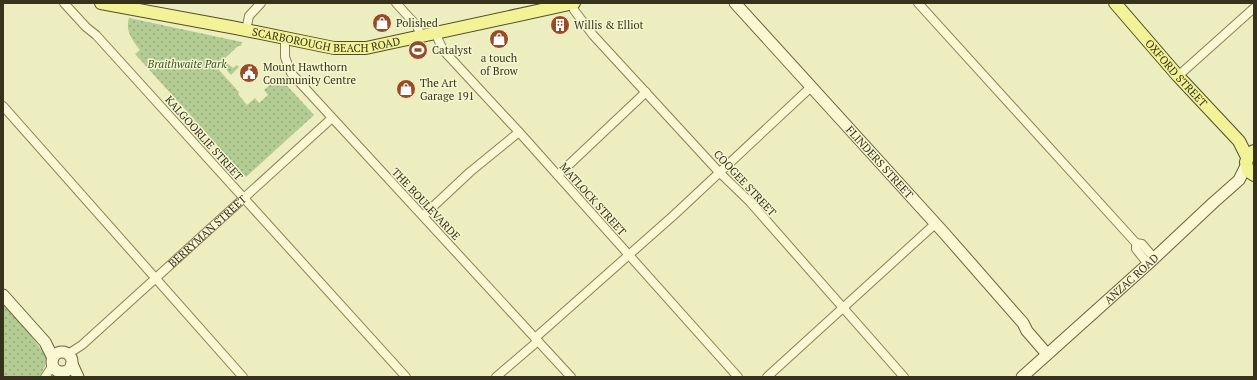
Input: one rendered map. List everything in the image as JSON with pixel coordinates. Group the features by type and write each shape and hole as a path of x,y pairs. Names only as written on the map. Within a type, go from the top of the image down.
{"main road":[{"name":"SCARBOROUGH BEACH ROAD","path":"101,3 334,48 347,49 366,48 573,3"},
{"name":"OXFORD STREET","path":"1115,3 1178,76 1239,142 1252,163"}],"street":[{"name":"KALGOORLIE STREET","path":"64,3 86,28 96,35 406,377"},
{"path":"246,30 249,16 261,3"},
{"path":"396,3 417,26 421,36"},
{"name":"COOGEE STREET","path":"573,3 574,10 593,35 720,172 750,202 904,377"},
{"name":"FLINDERS STREET","path":"735,3 935,224 1023,323 1027,331 1050,352"},
{"path":"918,3 1136,243 1136,249 1151,261"},
{"path":"1178,76 1254,8"},
{"name":"MATLOCK STREET","path":"437,33 443,50 519,132 738,377"},
{"name":"THE BOULEVARDE","path":"284,38 286,65 291,72 571,377"},
{"path":"496,377 628,254 674,215 811,87"},
{"path":"558,176 646,92"},
{"path":"3,106 243,377"},
{"name":"BERRYMAN STREET","path":"44,377 156,279 332,118"},
{"path":"423,216 470,172 519,132"},
{"name":"ANZAC ROAD","path":"1027,375 1050,352 1239,180 1252,163"},
{"path":"767,377 935,224"},
{"path":"3,295 45,342 61,363 77,377"}],"green space":[{"name":"Braithwaite Park","path":"129,18 242,42 241,46 238,46 223,60 233,68 237,65 239,67 231,75 223,66 219,70 239,92 238,94 247,105 255,98 259,103 268,95 264,90 279,77 314,115 246,177 135,54 140,50 132,39 129,31"},
{"path":"3,301 15,314 46,356 45,366 39,377 3,377"}],"place":[{"name":"Polished","path":"382,23"},
{"name":"Willis & Elliot","path":"560,25"},
{"name":"a touch of Brow","path":"499,39"},
{"name":"Catalyst","path":"418,50"},
{"name":"Mount Hawthorn Community Centre","path":"249,73"},
{"name":"The Art Garage 191","path":"406,89"}]}
